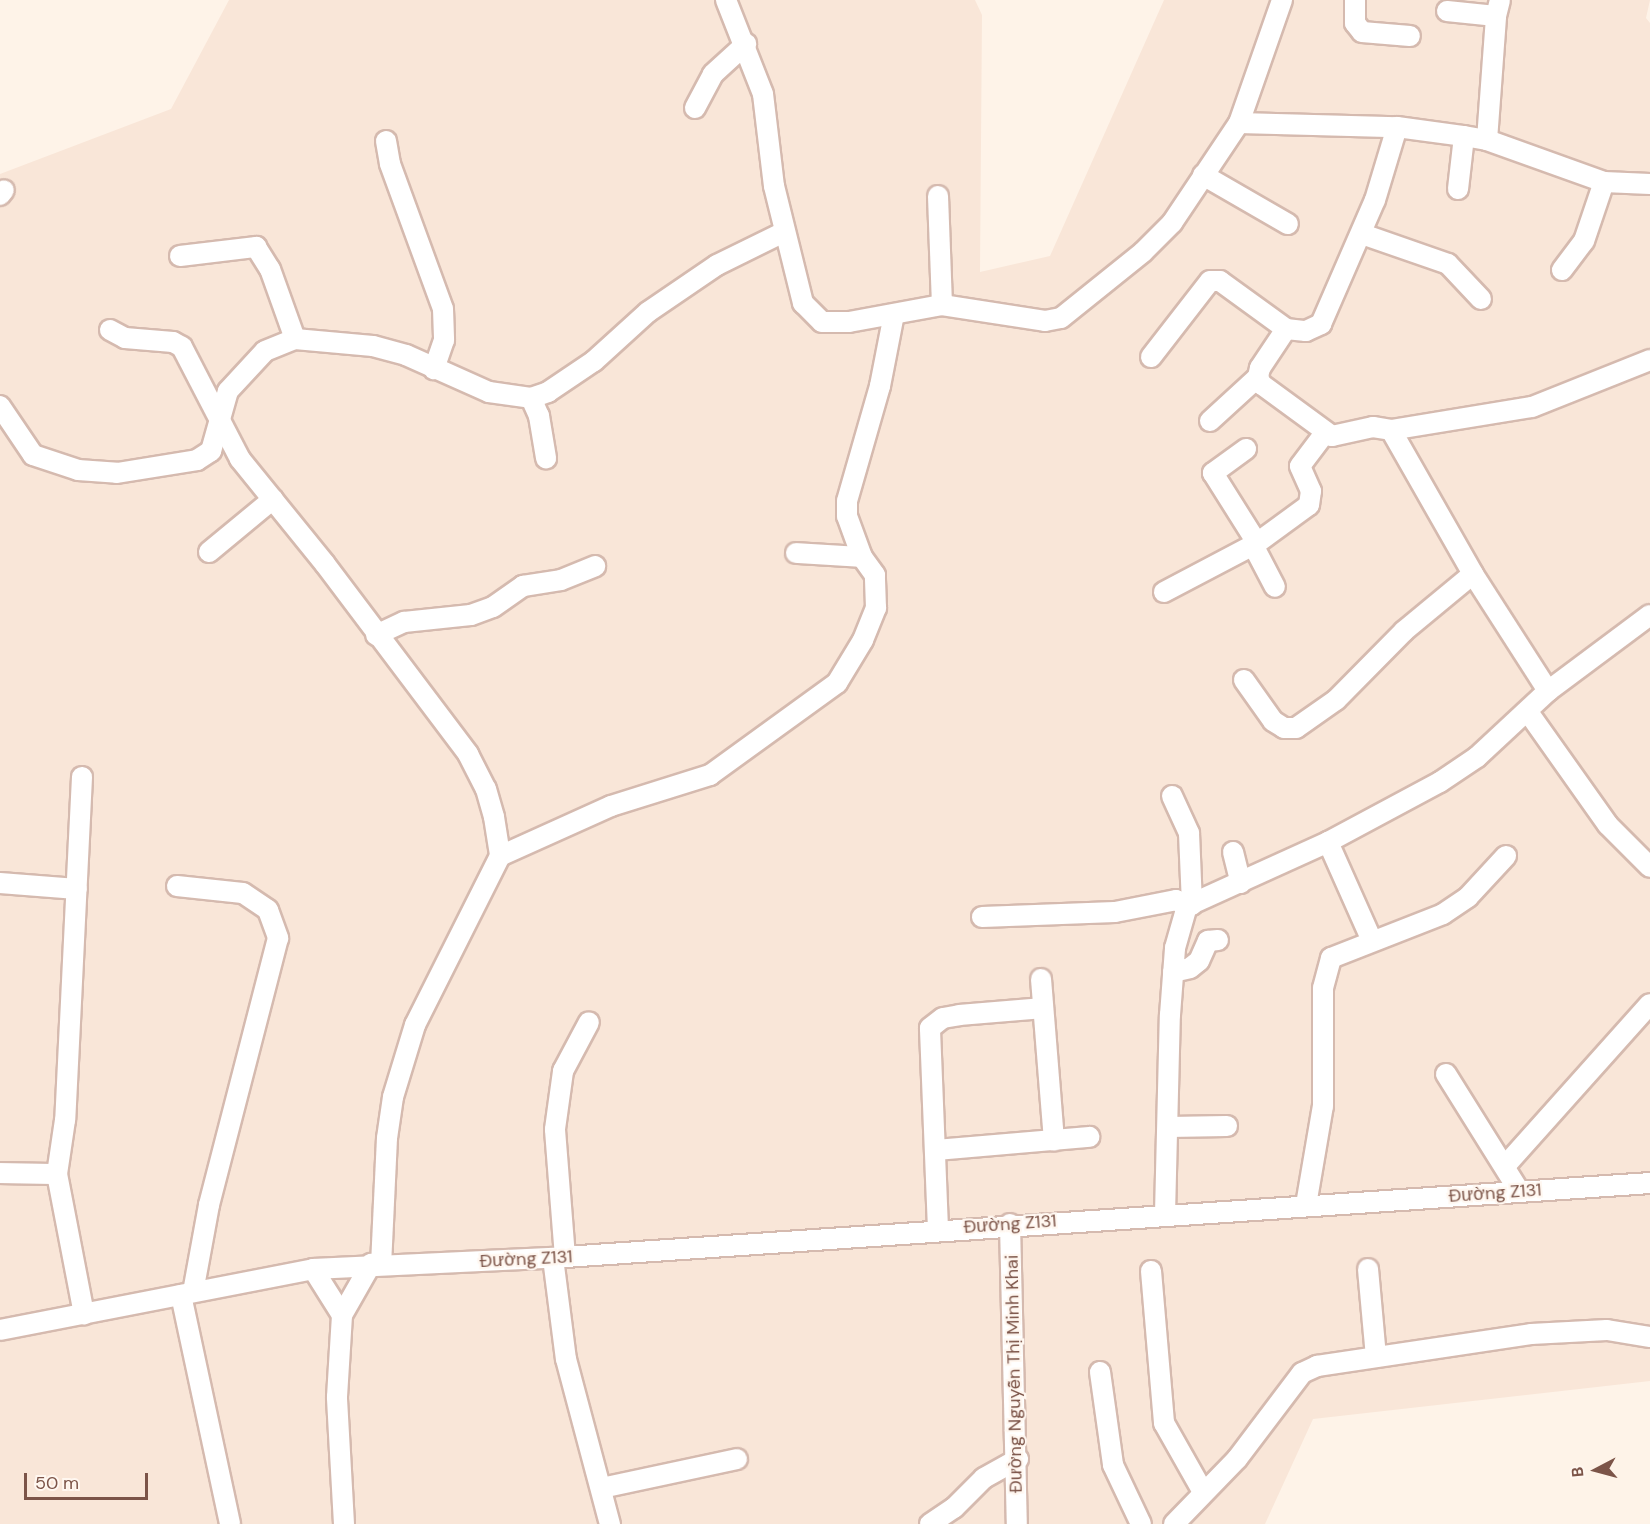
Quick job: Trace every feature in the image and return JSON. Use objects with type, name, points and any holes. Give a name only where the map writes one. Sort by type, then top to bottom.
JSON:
[{"type":"street","points":[[726,0],[746,44],[763,94],[784,232],[802,303],[812,315],[834,323],[942,305],[1045,321],[1061,318],[1143,252],[1172,223],[1239,123],[1282,0]]},
{"type":"street","points":[[1355,0],[1354,23],[1362,32],[1410,36]]},
{"type":"street","points":[[1448,11],[1498,8],[1487,140]]},
{"type":"street","points":[[695,108],[713,74],[746,44]]},
{"type":"street","points":[[1239,123],[1397,127],[1464,136],[1487,140],[1604,182],[1650,184]]},
{"type":"street","points":[[1151,357],[1210,281],[1220,281],[1287,329],[1306,331],[1321,324],[1362,234],[1397,127]]},
{"type":"street","points":[[1458,189],[1464,136]]},
{"type":"street","points":[[386,141],[390,164],[443,309],[444,340],[434,369]]},
{"type":"street","points":[[1203,175],[1288,224]]},
{"type":"street","points":[[1562,270],[1584,241],[1604,182]]},
{"type":"street","points":[[938,196],[942,305]]},
{"type":"street","points":[[0,406],[33,455],[78,470],[117,473],[197,460],[211,451],[218,418],[228,391],[243,372],[265,351],[295,339],[373,346],[489,392],[531,398],[548,392],[594,361],[648,312],[717,265],[784,232]]},
{"type":"street","points":[[1362,234],[1448,264],[1481,299]]},
{"type":"street","points":[[180,256],[256,247],[270,269],[295,339]]},
{"type":"street","points":[[500,856],[611,806],[710,775],[837,683],[863,640],[876,608],[875,575],[862,557],[847,516],[847,501],[880,387],[894,314]]},
{"type":"street","points":[[1210,421],[1257,376],[1287,329]]},
{"type":"street","points":[[110,330],[143,342],[179,344],[240,459],[468,754],[486,789],[500,856],[415,1025],[402,1059],[387,1138],[376,1264],[342,1315],[337,1397],[344,1524]]},
{"type":"street","points":[[1257,376],[1269,392],[1325,433],[1341,436],[1382,426],[1391,430],[1540,405],[1650,360]]},
{"type":"street","points":[[531,398],[539,416],[546,458]]},
{"type":"street","points":[[1391,430],[1473,574],[1548,691]]},
{"type":"street","points":[[1164,592],[1255,544],[1309,505],[1311,491],[1300,466],[1325,433]]},
{"type":"street","points":[[1246,449],[1213,473],[1255,544],[1275,587]]},
{"type":"street","points":[[209,552],[273,499]]},
{"type":"street","points":[[796,553],[862,557]]},
{"type":"street","points":[[376,635],[404,622],[471,615],[493,607],[523,586],[561,580],[595,566]]},
{"type":"street","points":[[1244,680],[1273,721],[1284,728],[1296,728],[1336,700],[1404,631],[1473,574]]},
{"type":"street","points":[[982,916],[1115,912],[1176,900],[1189,905],[1241,883],[1328,842],[1440,782],[1477,757],[1548,691],[1650,615]]},
{"type":"street","points":[[1528,712],[1608,825],[1650,867]]},
{"type":"street","points":[[82,777],[65,1120],[57,1174],[84,1314]]},
{"type":"street","points":[[1165,1214],[1173,972],[1181,921],[1189,905],[1189,833],[1172,796]]},
{"type":"street","points":[[1328,842],[1372,941]]},
{"type":"street","points":[[1233,852],[1241,883]]},
{"type":"street","points":[[1306,1205],[1323,1106],[1327,967],[1338,953],[1443,914],[1468,897],[1506,856]]},
{"type":"street","points":[[0,883],[77,889]]},
{"type":"street","points":[[177,886],[243,892],[268,910],[278,938],[187,1294],[230,1524]]},
{"type":"street","points":[[1173,972],[1190,968],[1199,961],[1209,941],[1218,940]]},
{"type":"street","points":[[1041,979],[1054,1140]]},
{"type":"street","points":[[1505,1166],[1650,1004]]},
{"type":"street","points":[[938,1229],[930,1028],[943,1018],[1043,1008]]},
{"type":"street","points":[[589,1022],[563,1071],[555,1129],[559,1257],[566,1359],[610,1524]]},
{"type":"street","points":[[1446,1074],[1519,1191]]},
{"type":"street","points":[[1169,1127],[1227,1126]]},
{"type":"street","points":[[936,1150],[1089,1137]]},
{"type":"street","points":[[0,1173],[57,1174]]},
{"type":"street","name":"Đường Z131","points":[[0,1330],[313,1269],[376,1264],[559,1257],[1010,1224],[1650,1183]]},
{"type":"street","name":"Đường Nguyễn Thị Minh Khai","points":[[1010,1224],[1018,1459],[1017,1524]]},
{"type":"street","points":[[313,1269],[342,1315]]},
{"type":"street","points":[[1368,1269],[1376,1357]]},
{"type":"street","points":[[1151,1271],[1164,1423],[1203,1492]]},
{"type":"street","points":[[1174,1524],[1237,1459],[1302,1373],[1330,1362],[1531,1334],[1607,1330],[1650,1336]]},
{"type":"street","points":[[1100,1372],[1113,1465],[1141,1524]]},
{"type":"street","points":[[602,1488],[737,1459]]},
{"type":"street","points":[[930,1524],[954,1508],[984,1478],[1018,1459]]},
{"type":"shaded area","points":[[229,0],[975,0],[982,15],[980,272],[1050,256],[1164,0],[1650,0],[1646,18],[1650,23],[1650,1381],[1313,1419],[1265,1524],[0,1524],[0,174],[171,109]]}]
